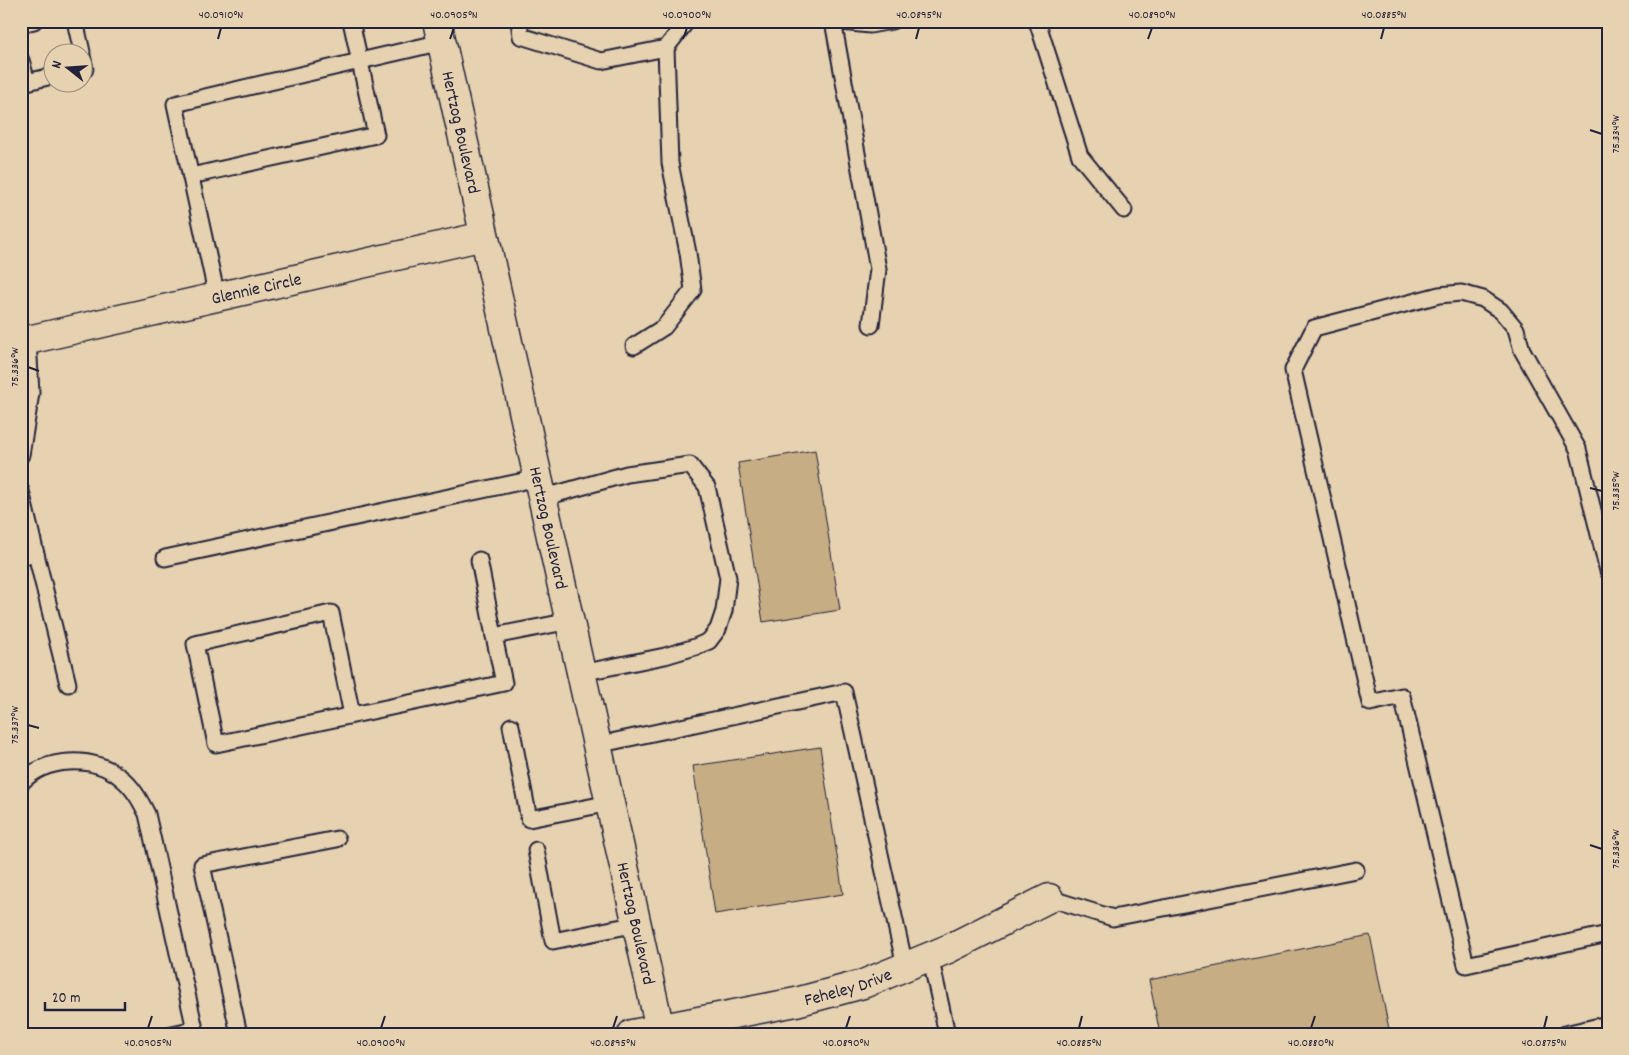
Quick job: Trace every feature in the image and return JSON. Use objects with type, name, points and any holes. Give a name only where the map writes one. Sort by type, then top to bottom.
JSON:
[{"type":"street","name":"Hertzog Boulevard","points":[[439,32],[660,1031]]},
{"type":"street","name":"Glennie Circle","points":[[24,337],[217,297],[484,236]]},
{"type":"street","name":"Feheley Drive","points":[[632,1034],[660,1031],[796,1002],[863,984],[948,949],[1050,898]]},
{"type":"lane","points":[[21,24],[34,21]]},
{"type":"lane","points":[[75,21],[79,42]]},
{"type":"lane","points":[[190,176],[376,135],[350,21]]},
{"type":"lane","points":[[519,21],[521,36],[601,61],[666,48]]},
{"type":"lane","points":[[634,346],[664,327],[693,290],[688,253],[670,163],[666,48],[687,21]]},
{"type":"lane","points":[[871,325],[878,269],[832,21],[870,25],[892,21]]},
{"type":"lane","points":[[1037,21],[1080,156],[1124,210]]},
{"type":"lane","points":[[217,297],[175,104],[359,62],[439,32]]},
{"type":"lane","points":[[21,60],[27,82],[42,78]]},
{"type":"lane","points":[[1608,571],[1578,449],[1522,350],[1516,329],[1502,311],[1483,298],[1461,293],[1438,295],[1314,328],[1293,370],[1370,703],[1402,696],[1466,965],[1608,934]]},
{"type":"lane","points":[[21,455],[31,393],[24,337]]},
{"type":"lane","points":[[165,558],[540,488],[690,465],[707,487],[728,578],[724,610],[718,629],[709,641],[665,656],[581,673]]},
{"type":"lane","points":[[21,491],[29,555],[68,684]]},
{"type":"lane","points":[[352,715],[331,613],[195,644],[216,744],[504,683],[479,560]]},
{"type":"lane","points":[[494,636],[570,621]]},
{"type":"lane","points":[[597,745],[844,692],[905,966]]},
{"type":"lane","points":[[511,726],[529,819],[610,803]]},
{"type":"lane","points":[[21,783],[30,773],[52,764],[75,761],[99,766],[120,776],[136,793],[147,814],[195,1031],[172,1034]]},
{"type":"lane","points":[[239,1034],[202,865],[337,839]]},
{"type":"lane","points":[[536,850],[554,941],[637,924]]},
{"type":"lane","points":[[1050,898],[1113,918],[1356,870]]},
{"type":"lane","points":[[930,956],[947,1034]]},
{"type":"lane","points":[[1565,1034],[1608,1024]]},
{"type":"building","points":[[815,450],[840,610],[763,622],[738,463]]},
{"type":"building","points":[[820,747],[843,894],[715,914],[693,766]]},
{"type":"building","points":[[1370,935],[1390,1034],[1160,1034],[1149,980]]}]
